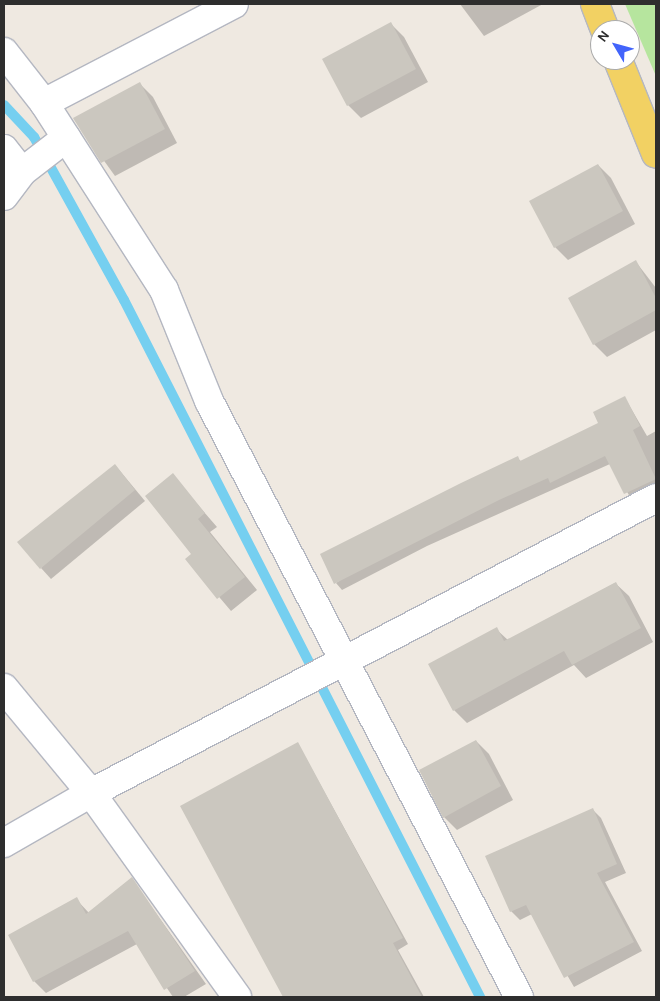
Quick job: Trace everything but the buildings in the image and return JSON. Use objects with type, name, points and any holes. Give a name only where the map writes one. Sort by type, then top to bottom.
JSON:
[{"type":"main road","points":[[595,4],[601,20]]},
{"type":"main road","points":[[622,70],[656,154]]},
{"type":"street","points":[[44,103],[234,4]]},
{"type":"street","points":[[4,52],[44,103],[164,290],[209,401],[341,665],[519,997]]},
{"type":"street","points":[[4,196],[22,172],[66,138]]},
{"type":"street","points":[[4,150],[22,172]]},
{"type":"street","points":[[4,843],[91,793],[307,683],[656,498]]},
{"type":"street","points":[[4,688],[91,793],[237,997]]},
{"type":"green space","points":[[625,4],[656,4],[656,76],[640,39],[640,20],[632,20]]},
{"type":"waterway","points":[[4,105],[34,137],[124,300],[480,997]]}]
